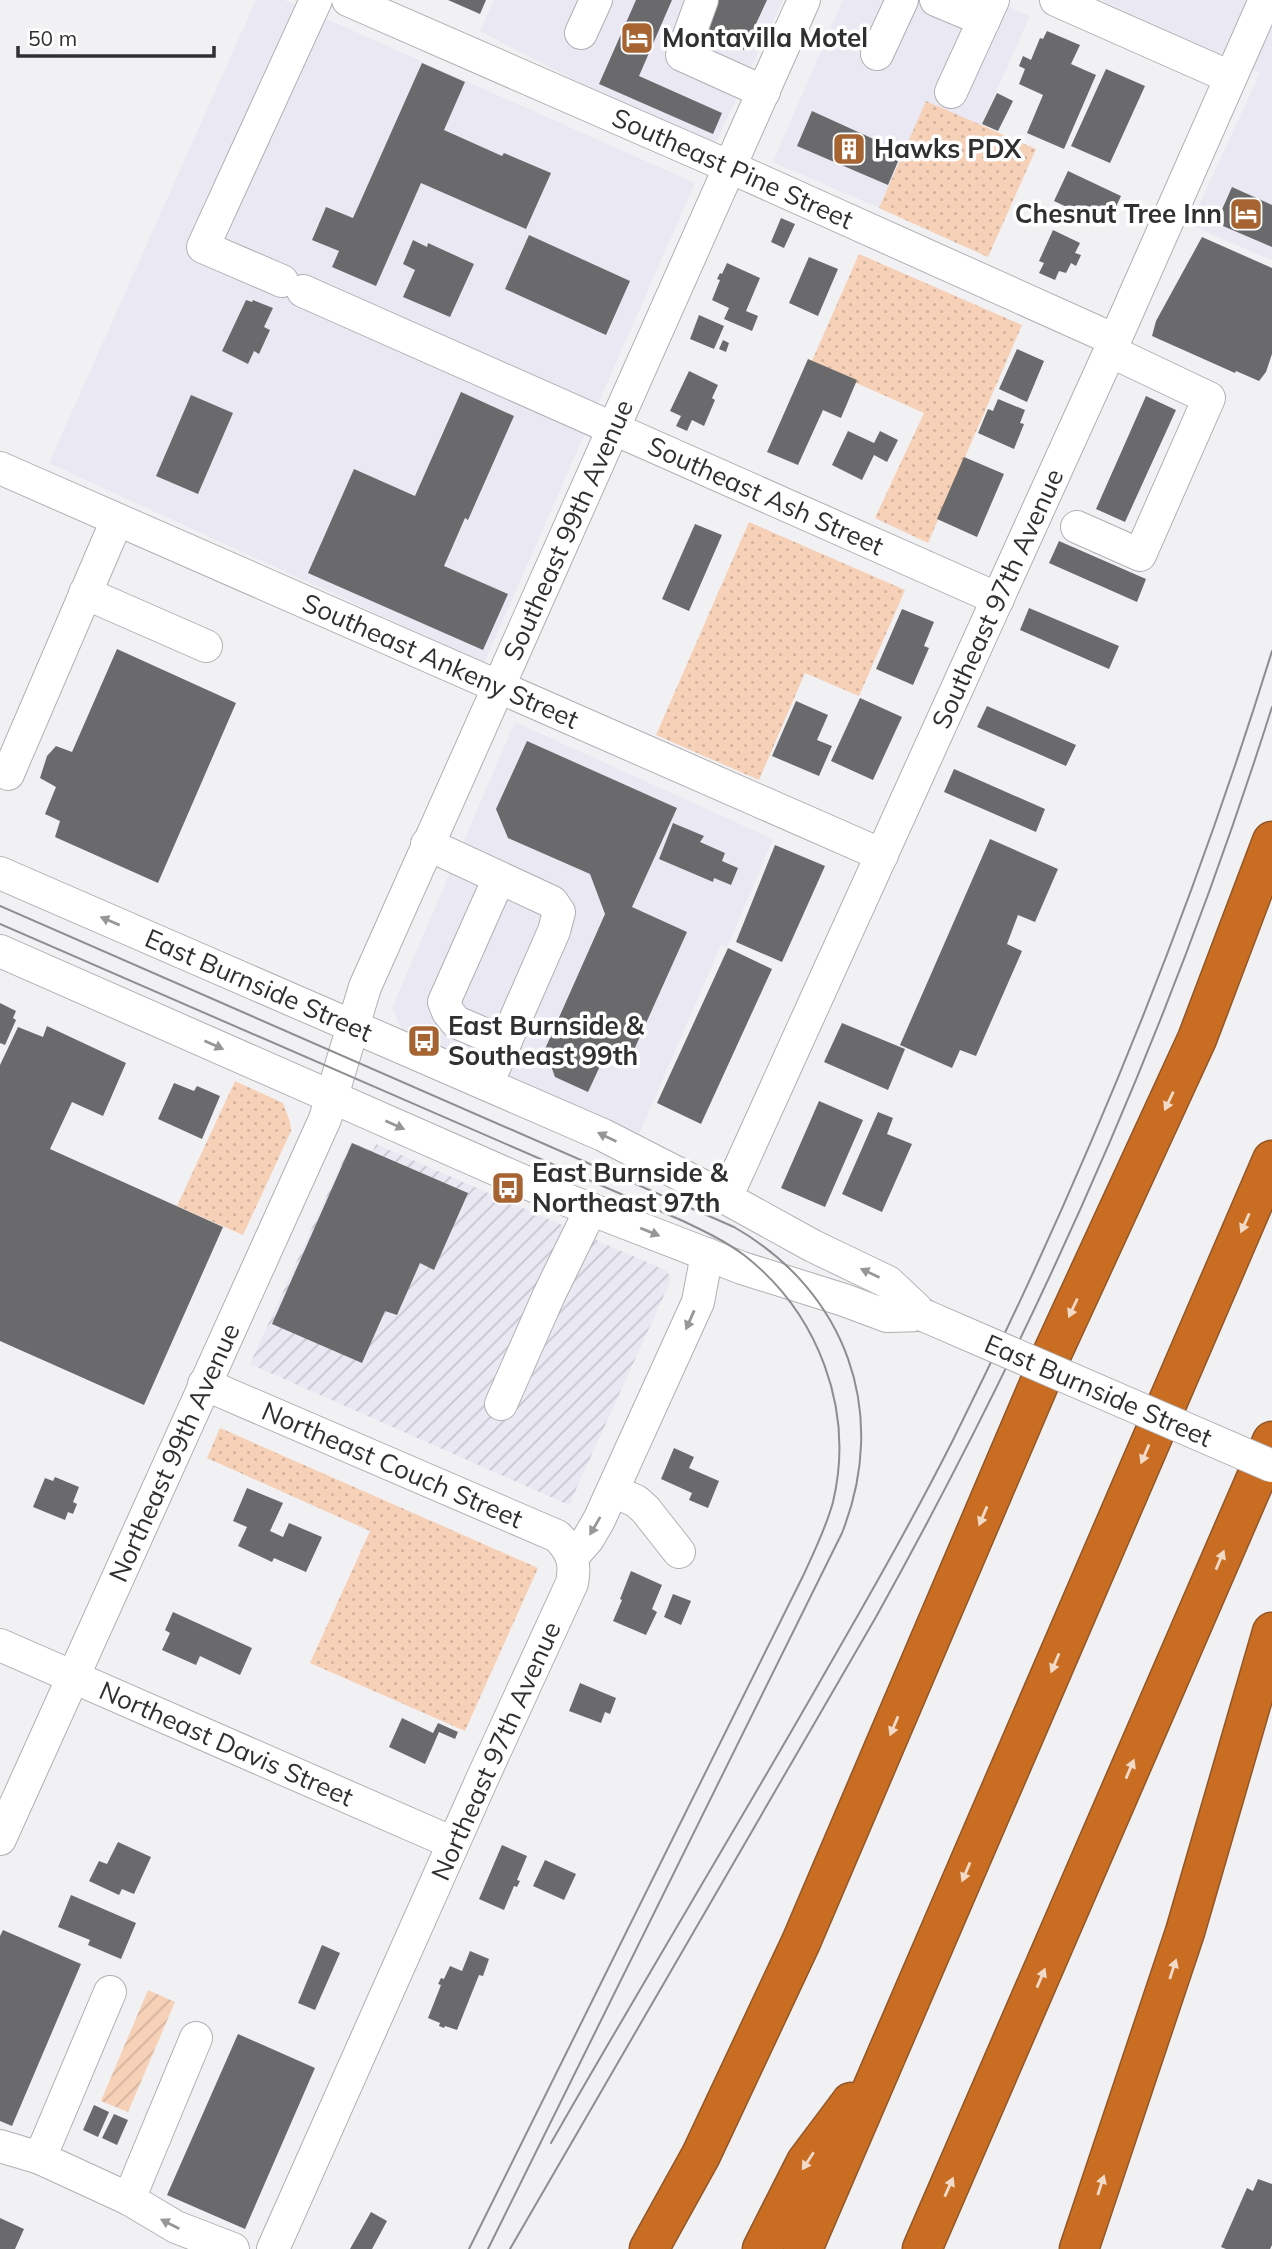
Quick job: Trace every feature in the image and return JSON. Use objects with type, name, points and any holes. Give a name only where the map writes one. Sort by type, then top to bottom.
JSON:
[{"type":"highway","points":[[649,2249],[701,2155],[801,1942],[1051,1356],[1197,1039],[1272,841]]},
{"type":"highway","points":[[1197,1039],[1272,913]]},
{"type":"highway","points":[[803,2249],[1272,1160]]},
{"type":"highway","points":[[922,2249],[1272,1440]]},
{"type":"highway","points":[[1079,2249],[1185,1932],[1272,1632]]},
{"type":"highway","points":[[1185,1932],[1272,1713]]},
{"type":"highway","points":[[762,2249],[806,2162],[892,2046]]},
{"type":"street","name":"Southeast Ash Street","points":[[316,0],[203,247],[998,599]]},
{"type":"street","name":"Southeast Pine Street","points":[[348,0],[730,167],[1112,345],[1209,398],[1140,555],[1077,527]]},
{"type":"street","points":[[581,33],[596,0]]},
{"type":"street","points":[[702,0],[682,55],[764,92]]},
{"type":"street","points":[[877,54],[902,0]]},
{"type":"street","points":[[936,0],[989,10],[951,92]]},
{"type":"street","points":[[1056,0],[1230,78]]},
{"type":"street","name":"Southeast 97th Avenue","points":[[726,1198],[998,599],[1265,0]]},
{"type":"street","name":"Southeast 99th Avenue","points":[[342,1063],[365,988],[427,844],[764,92],[801,1]]},
{"type":"street","name":"Southeast Ankeny Street","points":[[0,468],[882,855]]},
{"type":"street","points":[[8,774],[117,520]]},
{"type":"street","points":[[85,593],[206,646]]},
{"type":"street","points":[[427,844],[552,902],[559,912],[554,931],[487,1084]]},
{"type":"street","name":"East Burnside Street","points":[[0,873],[604,1135],[813,1247],[888,1282],[923,1315],[1272,1466]]},
{"type":"street","points":[[499,878],[444,1002],[456,1022],[505,1043]]},
{"type":"street","name":"East Burnside Street","points":[[0,951],[559,1197],[768,1277],[887,1316],[923,1315]]},
{"type":"street","name":"Northeast 99th Avenue","points":[[0,1839],[325,1119],[342,1063]]},
{"type":"street","points":[[501,1404],[591,1209]]},
{"type":"street","points":[[573,1556],[588,1539],[599,1520],[698,1302],[707,1254]]},
{"type":"street","name":"Northeast Couch Street","points":[[204,1384],[557,1536],[573,1556]]},
{"type":"street","points":[[612,1491],[636,1501],[645,1509],[679,1552]]},
{"type":"street","name":"Northeast 97th Avenue","points":[[273,2249],[572,1583],[575,1568],[573,1556]]},
{"type":"street","name":"Northeast Davis Street","points":[[0,1645],[453,1843]]},
{"type":"street","points":[[40,2158],[110,1992]]},
{"type":"street","points":[[129,2199],[197,2038]]},
{"type":"street","points":[[0,2146],[40,2158],[129,2199],[167,2223],[233,2249]]},
{"type":"shaded area","points":[[256,0],[284,0],[695,183],[484,663],[49,463]]},
{"type":"shaded area","points":[[494,0],[783,0],[715,144],[586,86],[480,31]]},
{"type":"shaded area","points":[[843,0],[993,0],[1030,16],[981,125],[926,101],[879,208],[773,162]]},
{"type":"shaded area","points":[[1101,0],[1272,0],[1272,260],[1190,225],[1260,73]]},
{"type":"shaded area","points":[[926,101],[1036,149],[988,257],[879,208]]},
{"type":"shaded area","points":[[859,254],[1022,325],[928,543],[875,518],[924,413],[811,363]]},
{"type":"shaded area","points":[[749,522],[905,590],[859,696],[805,673],[759,780],[656,735]]},
{"type":"shaded area","points":[[515,722],[773,839],[730,941],[727,947],[721,945],[635,1143],[412,1039],[402,1030],[392,1008]]},
{"type":"shaded area","points":[[235,1081],[283,1103],[291,1131],[243,1235],[177,1206]]},
{"type":"shaded area","points":[[351,1142],[373,1151],[376,1144],[667,1271],[671,1280],[569,1505],[250,1364]]},
{"type":"shaded area","points":[[220,1428],[538,1568],[465,1731],[310,1663],[370,1531],[207,1458]]},
{"type":"shaded area","points":[[148,1990],[175,2002],[128,2112],[101,2101]]},
{"type":"building","points":[[448,0],[486,0],[480,14]]},
{"type":"building","name":"Montavilla Motel","points":[[636,0],[672,0],[639,76],[722,113],[713,134],[599,84]]},
{"type":"building","name":"Montavilla Motel","points":[[712,0],[767,0],[744,50],[699,30]]},
{"type":"building","points":[[1047,31],[1080,45],[1071,64],[1096,75],[1064,149],[1027,133],[1043,95],[1019,84],[1025,69],[1019,66],[1023,56],[1031,60],[1040,38],[1043,39]]},
{"type":"building","points":[[422,63],[465,82],[444,130],[502,156],[504,153],[551,173],[526,229],[421,183],[376,286],[332,267],[339,251],[312,240],[326,207],[353,218]]},
{"type":"building","points":[[1106,69],[1145,86],[1110,163],[1071,146]]},
{"type":"building","points":[[997,93],[1013,101],[998,131],[982,124]]},
{"type":"building","name":"Hawks PDX","points":[[812,111],[902,152],[888,185],[797,146]]},
{"type":"building","points":[[1068,171],[1121,196],[1107,226],[1054,201]]},
{"type":"building","name":"Chesnut Tree Inn","points":[[1232,187],[1272,205],[1272,247],[1216,223]]},
{"type":"building","points":[[781,218],[795,224],[784,248],[771,242]]},
{"type":"building","points":[[1053,230],[1080,243],[1075,253],[1081,255],[1076,266],[1071,263],[1066,273],[1059,271],[1055,280],[1039,273],[1044,263],[1039,261]]},
{"type":"building","points":[[529,235],[630,281],[606,335],[505,289]]},
{"type":"building","points":[[1202,237],[1272,268],[1272,354],[1266,372],[1259,381],[1152,336],[1156,321]]},
{"type":"building","points":[[413,240],[427,247],[428,243],[474,264],[450,317],[403,297],[415,270],[403,264]]},
{"type":"building","points":[[809,257],[838,269],[818,316],[789,303]]},
{"type":"building","points":[[727,263],[760,278],[746,311],[758,316],[752,331],[724,319],[729,308],[712,300],[720,280],[717,279]]},
{"type":"building","points":[[246,300],[273,308],[264,327],[270,330],[259,354],[254,351],[248,364],[222,351]]},
{"type":"building","points":[[699,315],[724,326],[714,349],[690,339]]},
{"type":"building","points":[[723,340],[729,343],[726,352],[719,349]]},
{"type":"building","points":[[1017,349],[1044,361],[1027,402],[999,389]]},
{"type":"building","points":[[808,359],[857,380],[841,418],[823,410],[798,465],[767,452]]},
{"type":"building","points":[[689,371],[718,385],[704,426],[692,420],[687,431],[676,426],[681,416],[670,411]]},
{"type":"building","points":[[461,392],[514,416],[468,520],[465,518],[444,566],[508,594],[483,650],[308,573],[354,469],[415,496]]},
{"type":"building","points":[[191,395],[233,413],[198,494],[156,476]]},
{"type":"building","points":[[1146,396],[1176,410],[1125,522],[1096,509]]},
{"type":"building","points":[[998,399],[1025,410],[1020,423],[1024,424],[1014,449],[978,433],[988,409],[993,411]]},
{"type":"building","points":[[848,431],[874,443],[880,431],[898,440],[887,462],[874,455],[862,480],[832,465]]},
{"type":"building","points":[[964,457],[1004,474],[977,537],[937,519]]},
{"type":"building","points":[[695,524],[722,535],[689,611],[662,599]]},
{"type":"building","points":[[1059,541],[1146,579],[1137,602],[1049,563]]},
{"type":"building","points":[[1029,608],[1119,646],[1109,669],[1020,630]]},
{"type":"building","points":[[902,609],[934,622],[924,646],[929,648],[913,685],[876,669]]},
{"type":"building","points":[[117,649],[236,703],[158,883],[55,837],[60,821],[45,814],[56,787],[40,778],[47,756],[56,746],[72,752]]},
{"type":"building","points":[[860,698],[902,717],[873,780],[831,761]]},
{"type":"building","points":[[796,701],[828,715],[817,740],[832,746],[819,776],[772,756]]},
{"type":"building","points":[[987,706],[1076,745],[1066,766],[977,727]]},
{"type":"building","points":[[527,741],[677,808],[632,907],[687,932],[629,1061],[607,1051],[588,1092],[555,1077],[545,1049],[605,914],[590,874],[508,838],[496,809]]},
{"type":"building","points":[[954,769],[1045,809],[1036,832],[944,792]]},
{"type":"building","points":[[673,823],[704,836],[700,842],[725,853],[722,861],[738,868],[731,885],[714,878],[713,882],[659,859]]},
{"type":"building","points":[[990,839],[1058,869],[1035,922],[1018,915],[1007,944],[1022,951],[976,1056],[960,1050],[952,1068],[900,1045]]},
{"type":"building","points":[[775,845],[825,866],[782,962],[736,942]]},
{"type":"building","points":[[728,948],[772,969],[701,1124],[657,1103]]},
{"type":"building","points":[[0,1003],[16,1011],[13,1018],[16,1020],[5,1045],[0,1043]]},
{"type":"building","points":[[842,1023],[905,1049],[888,1090],[824,1062]]},
{"type":"building","points":[[47,1026],[126,1063],[103,1116],[72,1102],[50,1149],[223,1227],[144,1405],[0,1341],[0,1065],[18,1027],[43,1037]]},
{"type":"building","points":[[174,1083],[194,1091],[197,1086],[220,1096],[202,1139],[158,1119]]},
{"type":"building","points":[[819,1101],[863,1120],[825,1207],[781,1188]]},
{"type":"building","points":[[878,1112],[893,1118],[887,1134],[912,1144],[882,1212],[842,1194]]},
{"type":"building","points":[[352,1143],[468,1193],[434,1270],[420,1263],[397,1315],[385,1311],[362,1363],[272,1324]]},
{"type":"building","points":[[674,1448],[694,1457],[689,1468],[719,1481],[708,1508],[689,1500],[692,1493],[661,1479]]},
{"type":"building","points":[[55,1477],[79,1487],[73,1502],[77,1504],[73,1514],[68,1512],[65,1520],[33,1507],[45,1478],[53,1481]]},
{"type":"building","points":[[247,1488],[283,1503],[270,1531],[283,1537],[289,1523],[322,1537],[306,1572],[274,1558],[272,1562],[238,1546],[247,1527],[233,1521]]},
{"type":"building","points":[[631,1571],[662,1585],[652,1609],[657,1612],[646,1635],[613,1621]]},
{"type":"building","points":[[673,1594],[691,1601],[681,1625],[664,1617]]},
{"type":"building","points":[[173,1612],[252,1648],[240,1675],[200,1656],[196,1665],[162,1650],[170,1633],[165,1630]]},
{"type":"building","points":[[580,1683],[616,1698],[610,1714],[605,1712],[601,1723],[569,1711]]},
{"type":"building","points":[[402,1718],[433,1733],[438,1723],[458,1732],[455,1739],[439,1732],[425,1764],[389,1747]]},
{"type":"building","points":[[118,1842],[151,1857],[134,1894],[122,1889],[119,1895],[89,1881],[99,1861],[107,1864]]},
{"type":"building","points":[[502,1845],[527,1856],[517,1880],[520,1881],[517,1887],[514,1886],[504,1910],[479,1899]]},
{"type":"building","points":[[545,1860],[576,1874],[564,1900],[533,1886]]},
{"type":"building","points":[[71,1895],[136,1923],[121,1959],[88,1945],[90,1940],[58,1927]]},
{"type":"building","points":[[3,1930],[81,1964],[12,2126],[0,2121],[0,1936]]},
{"type":"building","points":[[322,1945],[340,1953],[315,2010],[298,2003]]},
{"type":"building","points":[[470,1951],[489,1959],[483,1976],[479,1975],[457,2030],[445,2026],[444,2028],[439,2026],[440,2023],[428,2018],[441,1985],[438,1984],[441,1978],[444,1979],[450,1966],[462,1971]]},
{"type":"building","points":[[238,2034],[315,2068],[245,2229],[167,2195]]},
{"type":"building","points":[[94,2105],[109,2112],[98,2137],[83,2130]]},
{"type":"building","points":[[114,2114],[128,2120],[117,2145],[102,2138]]},
{"type":"building","points":[[1258,2179],[1272,2184],[1270,2249],[1221,2247],[1247,2188],[1253,2191]]},
{"type":"building","points":[[371,2212],[387,2221],[372,2249],[350,2249]]},
{"type":"building","points":[[0,2218],[24,2229],[15,2249],[0,2249]]},
{"type":"tram line","points":[[551,2143],[876,1584],[953,1440],[1000,1344],[1088,1150],[1168,953],[1205,853],[1272,651]]},
{"type":"tram line","points":[[510,2249],[876,1617],[992,1397],[1097,1172],[1145,1057],[1191,942],[1272,707]]},
{"type":"tram line","points":[[0,906],[734,1227],[773,1254],[805,1285],[830,1320],[848,1359],[858,1400],[861,1443],[856,1488],[842,1533],[488,2249]]},
{"type":"tram line","points":[[0,924],[714,1236],[744,1255],[770,1278],[792,1305],[810,1334],[824,1365],[834,1398],[839,1432],[839,1467],[833,1502],[823,1531],[469,2249]]},
{"type":"place","name":"Montavilla Motel","points":[[637,38]]},
{"type":"place","name":"Hawks PDX","points":[[849,149]]},
{"type":"place","name":"Chesnut Tree Inn","points":[[1246,214]]},
{"type":"place","name":"East Burnside & Southeast 99th","points":[[424,1041]]},
{"type":"place","name":"East Burnside & Northeast 97th","points":[[508,1188]]}]
